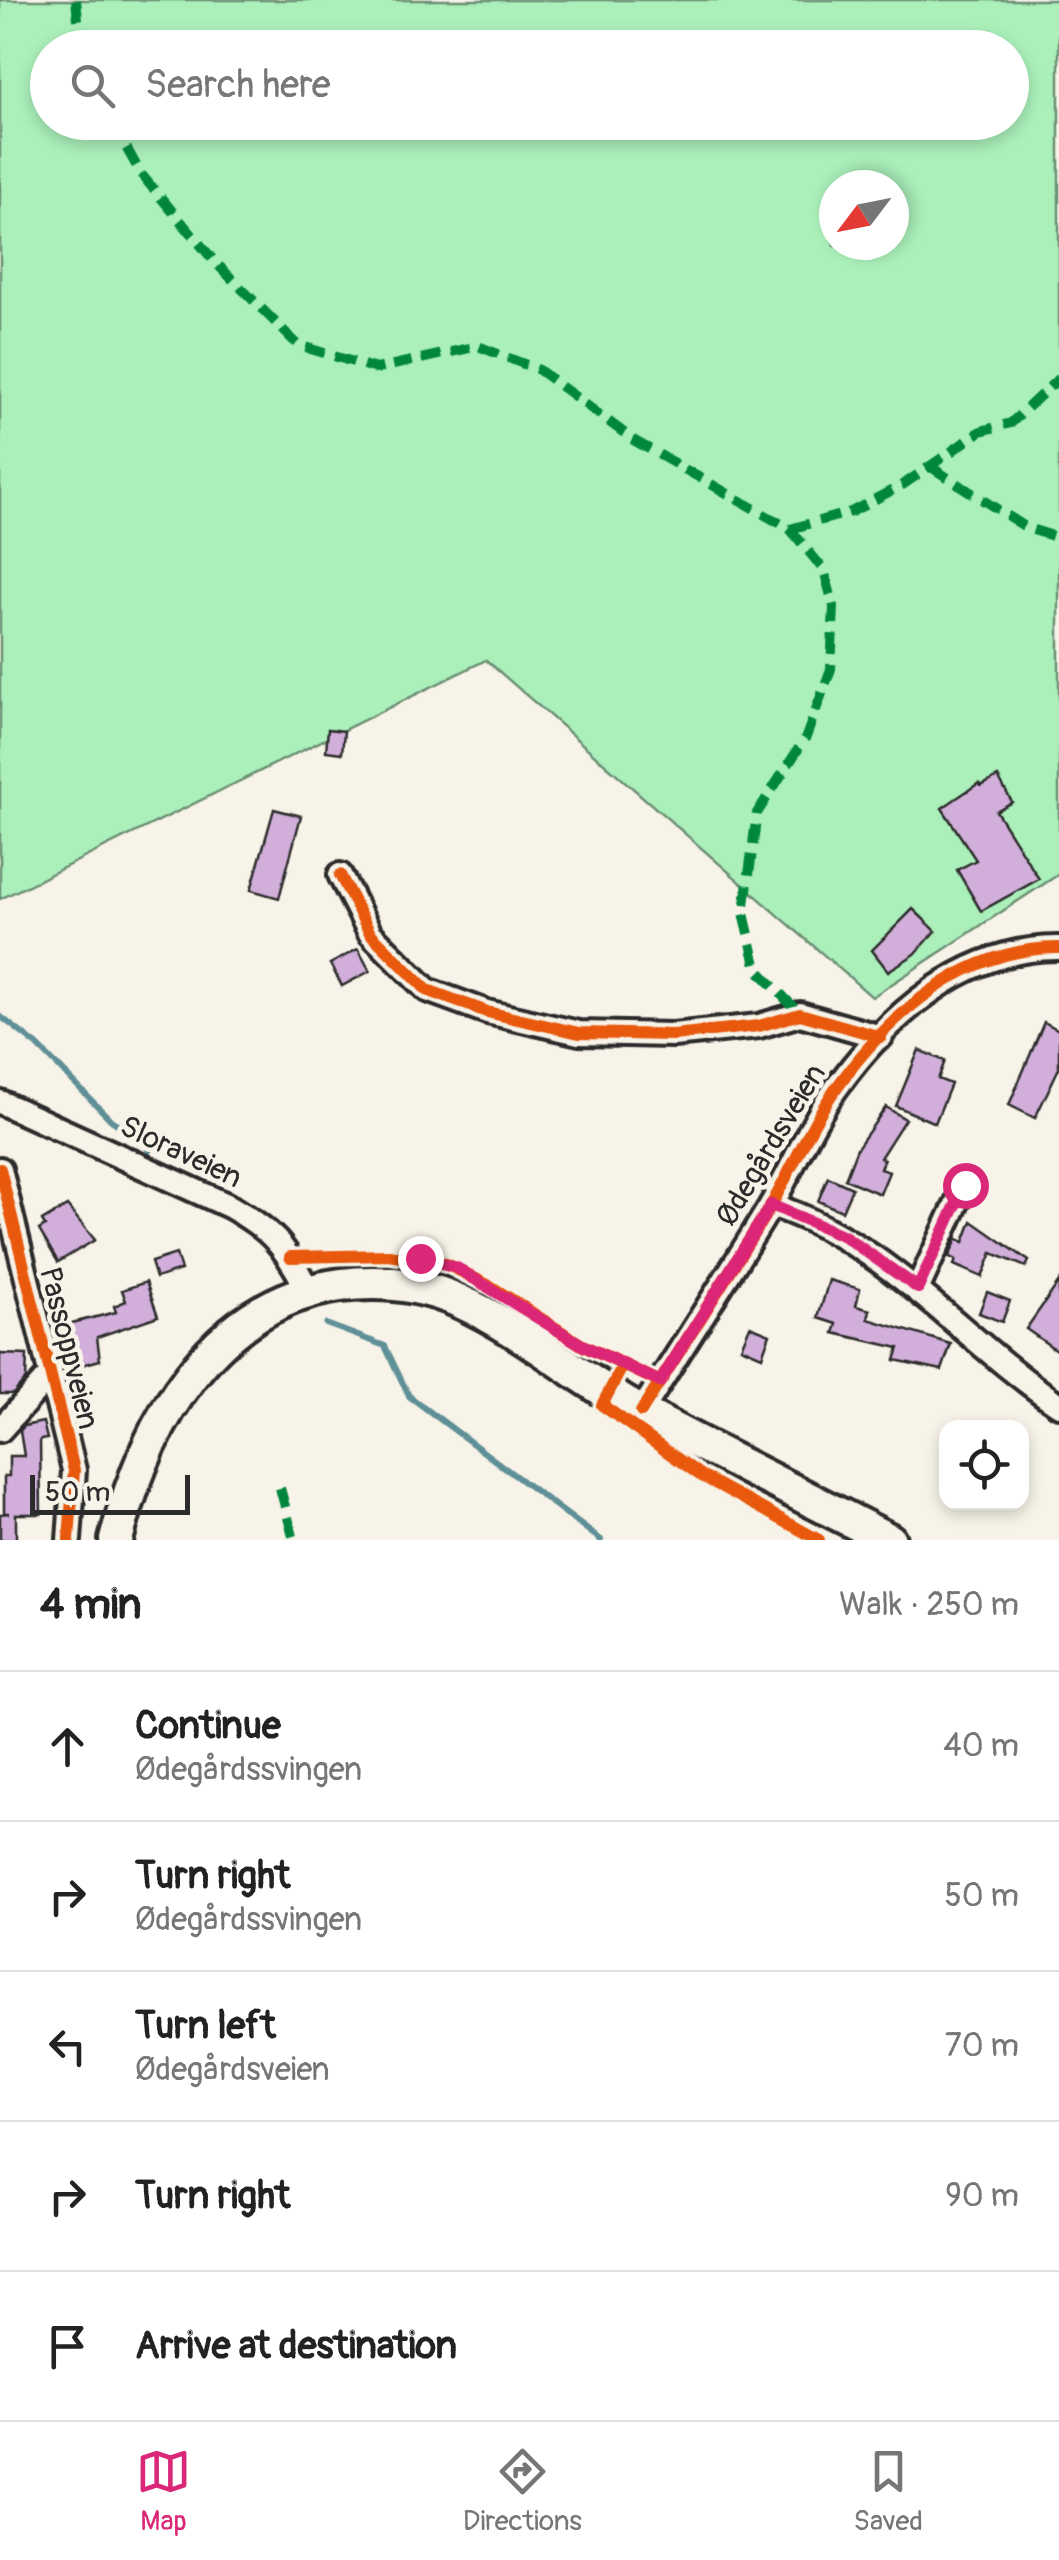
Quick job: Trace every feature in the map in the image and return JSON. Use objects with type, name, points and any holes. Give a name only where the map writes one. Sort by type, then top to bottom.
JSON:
[{"type":"main road","points":[[116,1540],[141,1462],[186,1382],[235,1329],[268,1306],[308,1290],[369,1282],[412,1285],[458,1301],[640,1412],[889,1540]]},
{"type":"street","points":[[340,875],[370,933],[426,990],[487,1012],[579,1033],[673,1035],[759,1026],[800,1014],[881,1037]]},
{"type":"street","name":"Ødegårdsveien","points":[[640,1412],[771,1205],[836,1088],[881,1037],[917,1001],[974,965],[1017,950],[1059,948]]},
{"type":"street","name":"Sloraveien","points":[[3,1110],[229,1206],[264,1226],[284,1244],[308,1290]]},
{"type":"street","name":"Passoppveien","points":[[0,1169],[74,1470],[69,1540]]},
{"type":"street","points":[[918,1288],[965,1185]]},
{"type":"street","points":[[771,1205],[844,1236],[918,1288],[1059,1405]]},
{"type":"street","name":"Passoppveien","points":[[0,1430],[51,1374]]},
{"type":"green space","points":[[0,0],[1059,0],[1059,874],[872,997],[486,660],[0,899]]},
{"type":"building","points":[[328,729],[344,731],[342,753],[326,751]]},
{"type":"building","points":[[998,777],[1012,802],[996,811],[1039,879],[981,911],[957,870],[976,860],[942,808],[979,783],[981,786]]},
{"type":"building","points":[[274,809],[301,816],[279,898],[251,890]]},
{"type":"building","points":[[913,909],[936,931],[915,954],[888,971],[872,950]]},
{"type":"building","points":[[358,949],[370,971],[342,986],[330,964]]},
{"type":"building","points":[[1044,1022],[1059,1030],[1059,1068],[1035,1118],[1009,1105]]},
{"type":"building","points":[[919,1050],[945,1061],[938,1079],[951,1084],[935,1123],[896,1106]]},
{"type":"building","points":[[886,1107],[905,1119],[880,1158],[884,1159],[880,1168],[889,1172],[880,1194],[845,1179],[857,1148]]},
{"type":"building","points":[[828,1177],[852,1188],[842,1211],[818,1201]]},
{"type":"building","points":[[67,1206],[95,1240],[58,1262],[39,1230],[45,1226],[42,1221]]},
{"type":"building","points":[[972,1221],[1029,1261],[1026,1267],[992,1253],[982,1277],[954,1265],[956,1260],[949,1257],[957,1239],[964,1242]]},
{"type":"building","points":[[176,1254],[181,1270],[156,1278],[151,1262]]},
{"type":"building","points":[[829,1280],[860,1289],[856,1306],[870,1310],[868,1319],[951,1344],[942,1370],[895,1360],[899,1348],[834,1333],[837,1324],[818,1318]]},
{"type":"building","points":[[146,1282],[158,1316],[97,1337],[100,1360],[70,1368],[60,1326],[116,1312],[114,1306],[126,1301],[122,1290]]},
{"type":"building","points":[[1059,1282],[1059,1352],[1026,1329]]},
{"type":"building","points":[[987,1292],[1010,1301],[1002,1322],[979,1313]]},
{"type":"building","points":[[750,1326],[770,1334],[762,1356],[741,1347]]},
{"type":"building","points":[[0,1354],[27,1355],[26,1379],[13,1394],[0,1394]]},
{"type":"building","points":[[43,1422],[47,1439],[40,1440],[41,1514],[16,1514],[16,1540],[0,1540],[0,1514],[9,1513],[4,1513],[4,1476],[9,1476],[9,1456],[24,1456],[20,1431],[24,1426]]},
{"type":"waterway","points":[[0,1016],[37,1045],[111,1120],[145,1142],[149,1151]]},
{"type":"waterway","points":[[326,1324],[385,1346],[409,1396],[601,1540]]},
{"type":"marked path","points":[[76,0],[79,30]]},
{"type":"marked path","points":[[122,140],[141,174],[215,262],[298,345],[376,369],[478,346],[539,370],[635,441],[790,529],[824,570],[834,607],[831,669],[806,737],[757,813],[744,913],[757,969],[800,1014]]},
{"type":"marked path","points":[[790,529],[851,512],[904,484],[981,431],[1011,423],[1059,378]]},
{"type":"marked path","points":[[931,467],[1027,528],[1059,538]]},
{"type":"marked path","points":[[280,1488],[294,1540]]},
{"type":"cycle path","points":[[340,875],[370,933],[427,990],[487,1012],[579,1033],[673,1035],[759,1026],[800,1014],[881,1037]]},
{"type":"cycle path","points":[[641,1412],[770,1207],[827,1101],[880,1035],[932,990],[961,973],[992,959],[1059,948]]},
{"type":"cycle path","points":[[0,1169],[74,1470],[69,1540]]},
{"type":"cycle path","points":[[290,1257],[389,1255],[446,1264],[492,1287],[582,1345],[660,1382]]},
{"type":"cycle path","points":[[622,1367],[602,1405],[700,1475],[819,1540]]},
{"type":"route","points":[[420,1258],[457,1268],[582,1345],[660,1382],[771,1205],[806,1216],[844,1236],[918,1288],[965,1185]]}]
